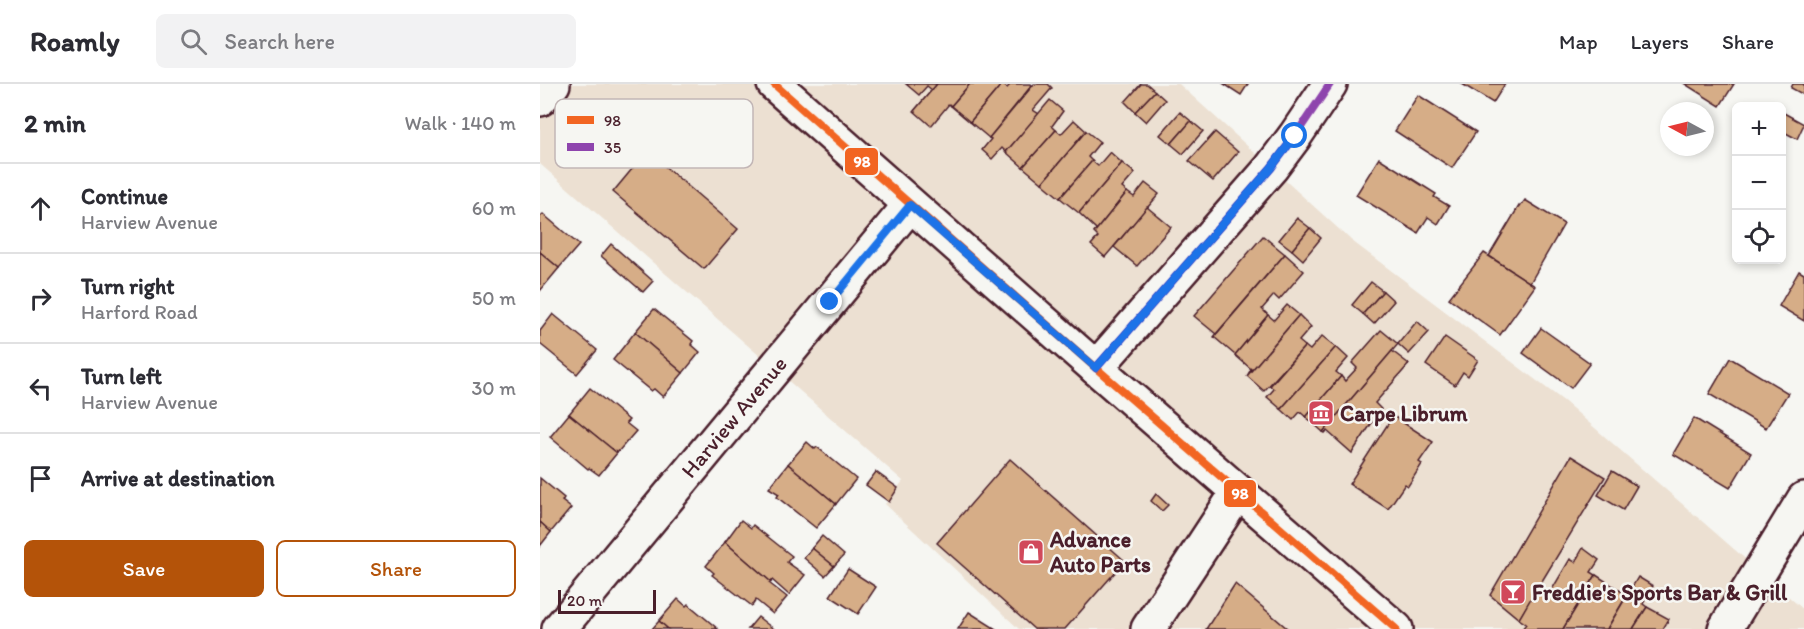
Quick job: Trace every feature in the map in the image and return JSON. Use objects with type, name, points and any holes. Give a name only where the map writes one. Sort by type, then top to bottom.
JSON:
[{"type":"street","points":[[540,99],[553,84]]},
{"type":"street","points":[[774,84],[1396,629]]},
{"type":"street","points":[[1096,368],[1271,168],[1330,84]]},
{"type":"street","name":"Harview Avenue","points":[[559,629],[910,205]]},
{"type":"street","points":[[1148,629],[1238,492]]},
{"type":"street","points":[[1725,629],[1804,499]]},
{"type":"shaded area","points":[[540,84],[1179,84],[1352,241],[1565,402],[1804,610],[1804,629],[1019,629],[885,504],[903,481],[540,164]]},
{"type":"building","points":[[906,84],[937,84],[932,90],[927,86],[919,95]]},
{"type":"building","points":[[937,84],[970,84],[931,126],[914,111]]},
{"type":"building","points":[[970,84],[1002,84],[970,122],[951,106]]},
{"type":"building","points":[[1002,84],[1007,88],[1011,84],[1032,85],[989,138],[970,122]]},
{"type":"building","points":[[1034,84],[1048,84],[1052,88],[1033,110],[1039,114],[1006,152],[1002,148],[992,159],[982,150],[991,139],[989,138]]},
{"type":"building","points":[[1141,84],[1147,84],[1155,91],[1135,112],[1125,102]]},
{"type":"building","points":[[1224,84],[1248,84],[1241,95]]},
{"type":"building","points":[[1462,84],[1505,84],[1493,103]]},
{"type":"building","points":[[1685,84],[1734,84],[1720,106]]},
{"type":"building","points":[[1793,84],[1804,84],[1804,95],[1791,88]]},
{"type":"building","points":[[1155,91],[1165,100],[1146,122],[1135,112]]},
{"type":"building","points":[[1418,95],[1476,132],[1452,168],[1395,131]]},
{"type":"building","points":[[1050,100],[1063,111],[1052,126],[1056,130],[1023,167],[1006,152]]},
{"type":"building","points":[[1180,112],[1191,121],[1171,144],[1160,135]]},
{"type":"building","points":[[1786,114],[1804,124],[1797,139],[1786,133]]},
{"type":"building","points":[[1074,120],[1086,131],[1042,183],[1023,167],[1056,130],[1061,134]]},
{"type":"building","points":[[1191,121],[1203,131],[1183,154],[1171,144]]},
{"type":"building","points":[[1086,131],[1100,142],[1088,157],[1092,161],[1060,198],[1042,183]]},
{"type":"building","points":[[1215,132],[1238,152],[1213,181],[1189,161]]},
{"type":"building","points":[[1110,152],[1122,163],[1079,213],[1060,198],[1092,161],[1098,166]]},
{"type":"building","points":[[1379,158],[1436,194],[1434,197],[1449,206],[1438,224],[1428,217],[1418,233],[1356,195]]},
{"type":"building","points":[[1122,163],[1135,173],[1122,188],[1127,192],[1094,233],[1096,229],[1079,213]]},
{"type":"building","points":[[633,168],[667,168],[738,229],[704,269],[613,192]]},
{"type":"building","points":[[1145,183],[1159,194],[1105,257],[1091,245],[1098,237],[1094,233],[1127,192],[1134,197]]},
{"type":"building","points":[[1525,200],[1564,224],[1530,283],[1489,256],[1519,206]]},
{"type":"building","points":[[1147,207],[1171,227],[1137,266],[1114,247]]},
{"type":"building","points":[[543,214],[579,245],[559,268],[540,252],[540,217]]},
{"type":"building","points":[[1297,218],[1310,228],[1292,250],[1279,240]]},
{"type":"building","points":[[1310,228],[1321,238],[1303,260],[1292,250]]},
{"type":"building","points":[[1263,236],[1285,254],[1216,334],[1194,316]]},
{"type":"building","points":[[611,244],[653,281],[643,292],[601,256]]},
{"type":"building","points":[[540,252],[559,268],[540,291]]},
{"type":"building","points":[[1484,253],[1535,286],[1500,335],[1449,298]]},
{"type":"building","points":[[1285,254],[1304,271],[1279,300],[1274,295],[1262,309],[1268,315],[1235,355],[1214,337]]},
{"type":"building","points":[[1799,271],[1804,274],[1804,321],[1779,306]]},
{"type":"building","points":[[1371,282],[1383,291],[1363,314],[1352,305]]},
{"type":"building","points":[[1383,291],[1394,301],[1374,324],[1363,314]]},
{"type":"building","points":[[1287,305],[1299,315],[1247,376],[1251,369],[1235,355],[1268,315],[1274,320]]},
{"type":"building","points":[[654,309],[693,341],[691,344],[700,352],[683,373],[635,332]]},
{"type":"building","points":[[553,314],[597,350],[577,374],[540,344],[540,331]]},
{"type":"building","points":[[1299,315],[1311,327],[1299,341],[1305,346],[1264,391],[1247,376]]},
{"type":"building","points":[[1417,321],[1429,332],[1409,354],[1398,344]]},
{"type":"building","points":[[1541,328],[1590,363],[1571,388],[1523,353]]},
{"type":"building","points":[[1381,330],[1398,344],[1323,432],[1306,417],[1341,376],[1345,381],[1357,368],[1352,363]]},
{"type":"building","points":[[635,332],[683,373],[663,397],[654,389],[651,391],[613,360]]},
{"type":"building","points":[[1322,336],[1336,347],[1281,409],[1267,397],[1274,389],[1270,386],[1305,346],[1310,350]]},
{"type":"building","points":[[1445,337],[1478,360],[1468,376],[1463,372],[1455,385],[1426,365]]},
{"type":"building","points":[[1336,347],[1348,358],[1336,372],[1341,376],[1306,417],[1300,412],[1293,420],[1281,409]]},
{"type":"building","points":[[1392,351],[1409,364],[1375,403],[1381,409],[1352,453],[1327,431],[1323,432]]},
{"type":"building","points":[[1730,358],[1788,393],[1766,428],[1709,394]]},
{"type":"building","points":[[590,388],[629,420],[626,423],[636,431],[617,453],[569,414]]},
{"type":"building","points":[[569,414],[617,453],[599,475],[588,469],[550,437]]},
{"type":"building","points":[[1393,416],[1433,442],[1419,462],[1422,464],[1408,486],[1405,484],[1388,509],[1349,484]]},
{"type":"building","points":[[1694,418],[1751,453],[1730,488],[1673,454]]},
{"type":"building","points":[[807,442],[815,449],[817,447],[856,479],[836,504],[788,464]]},
{"type":"building","points":[[1571,456],[1605,477],[1519,619],[1490,595]]},
{"type":"building","name":"Advance Auto Parts","points":[[1010,459],[1125,561],[1065,629],[1034,629],[937,543]]},
{"type":"building","points":[[788,464],[836,504],[816,528],[777,497],[779,494],[769,488]]},
{"type":"building","points":[[1612,471],[1637,486],[1623,510],[1598,495]]},
{"type":"building","points":[[876,472],[898,488],[889,502],[866,485]]},
{"type":"building","points":[[540,478],[564,498],[562,501],[571,508],[551,532],[540,522]]},
{"type":"building","points":[[1156,494],[1168,505],[1162,511],[1151,501]]},
{"type":"building","points":[[741,520],[751,528],[753,525],[792,556],[787,562],[805,575],[789,595],[725,542]]},
{"type":"building","points":[[540,522],[551,532],[540,546]]},
{"type":"building","points":[[822,536],[844,555],[834,566],[812,548]]},
{"type":"building","points":[[725,542],[787,597],[773,614],[756,600],[752,606],[712,575],[714,573],[706,566]]},
{"type":"building","points":[[812,548],[834,566],[825,576],[804,558]]},
{"type":"building","points":[[1583,548],[1599,560],[1591,572],[1596,575],[1563,629],[1522,629],[1526,624],[1519,619],[1538,586],[1550,593],[1570,559],[1575,562]]},
{"type":"building","points":[[848,569],[876,587],[858,614],[830,596]]},
{"type":"building","points":[[1596,575],[1627,595],[1607,629],[1563,629]]},
{"type":"building","points":[[1638,577],[1653,586],[1643,604],[1647,607],[1633,629],[1607,629]]},
{"type":"building","points":[[1235,584],[1288,629],[1206,629]]},
{"type":"building","points":[[678,599],[686,606],[688,604],[718,629],[668,629],[659,621]]},
{"type":"building","points":[[1647,607],[1669,619],[1663,629],[1633,629]]},
{"type":"building","points":[[969,612],[996,629],[958,629]]},
{"type":"building","points":[[758,617],[767,624],[774,629],[748,629]]},
{"type":"building","points":[[659,621],[668,629],[652,629]]},
{"type":"transit line","name":"98","points":[[774,84],[1396,629]]},
{"type":"transit line","name":"35","points":[[1096,368],[1271,168],[1330,84]]},
{"type":"place","name":"Carpe Librum","points":[[1321,413]]},
{"type":"place","name":"Advance Auto Parts","points":[[1031,552]]},
{"type":"place","name":"Freddie's Sports Bar & Grill","points":[[1513,592]]},
{"type":"route","points":[[830,302],[910,205],[1096,368],[1271,168],[1295,136]]}]
